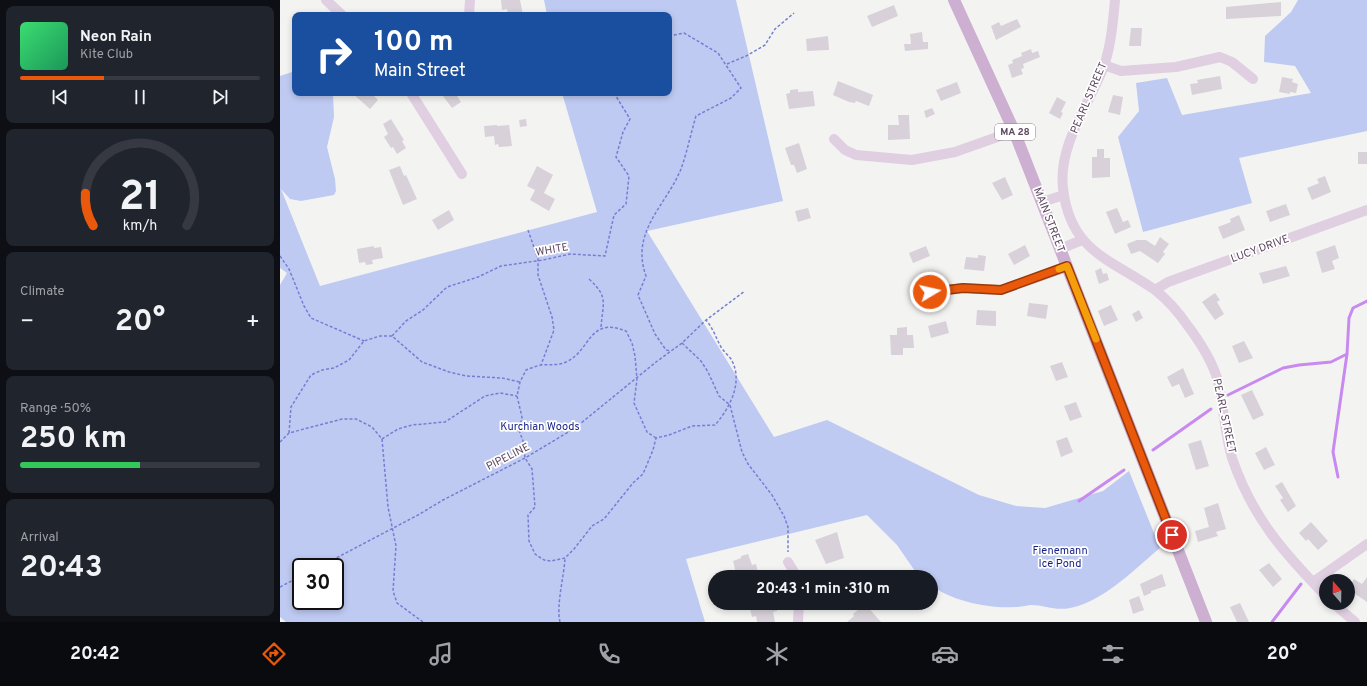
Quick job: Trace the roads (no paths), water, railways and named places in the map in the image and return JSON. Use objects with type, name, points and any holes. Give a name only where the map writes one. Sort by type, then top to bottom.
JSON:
[{"type":"main road","name":"MAIN STREET","points":[[954,0],[1014,131],[1206,622]]},
{"type":"street","points":[[326,0],[339,12]]},
{"type":"street","points":[[469,12],[470,0]]},
{"type":"street","name":"PEARL STREET","points":[[1115,0],[1110,43],[1104,65],[1065,158],[1062,179],[1064,195],[1071,218],[1082,240],[1093,251],[1117,268],[1155,290],[1172,305],[1188,326],[1212,366],[1217,380],[1229,448],[1241,482],[1252,506],[1271,535],[1319,588]]},
{"type":"street","points":[[1104,65],[1121,70],[1160,68],[1185,66],[1220,57],[1232,62],[1253,79]]},
{"type":"street","points":[[413,96],[462,174]]},
{"type":"street","points":[[834,139],[845,150],[856,155],[912,160],[955,152],[1014,131]]},
{"type":"street","points":[[1042,202],[1064,195]]},
{"type":"street","name":"LUCY DRIVE","points":[[1155,290],[1168,282],[1367,210]]},
{"type":"street","points":[[1060,249],[1082,240]]},
{"type":"street","points":[[930,292],[963,288],[1001,290],[1067,266]]},
{"type":"street","points":[[1313,582],[1367,544]]},
{"type":"street","points":[[788,562],[793,570]]},
{"type":"street","points":[[798,622],[799,610]]},
{"type":"street","points":[[1341,610],[1355,622]]},
{"type":"waterway","points":[[1338,477],[1333,452],[1347,354],[1349,318],[1353,308],[1367,301]]},
{"type":"waterway","points":[[1228,395],[1283,368],[1331,362],[1347,354]]},
{"type":"waterway","points":[[1153,450],[1211,409]]},
{"type":"waterway","points":[[1079,501],[1124,470]]},
{"type":"waterway","points":[[1272,622],[1301,584]]},
{"type":"park label","name":"Kurchian Woods","points":[[540,427]]},
{"type":"park label","name":"Fienemann Ice Pond","points":[[1060,557]]}]
